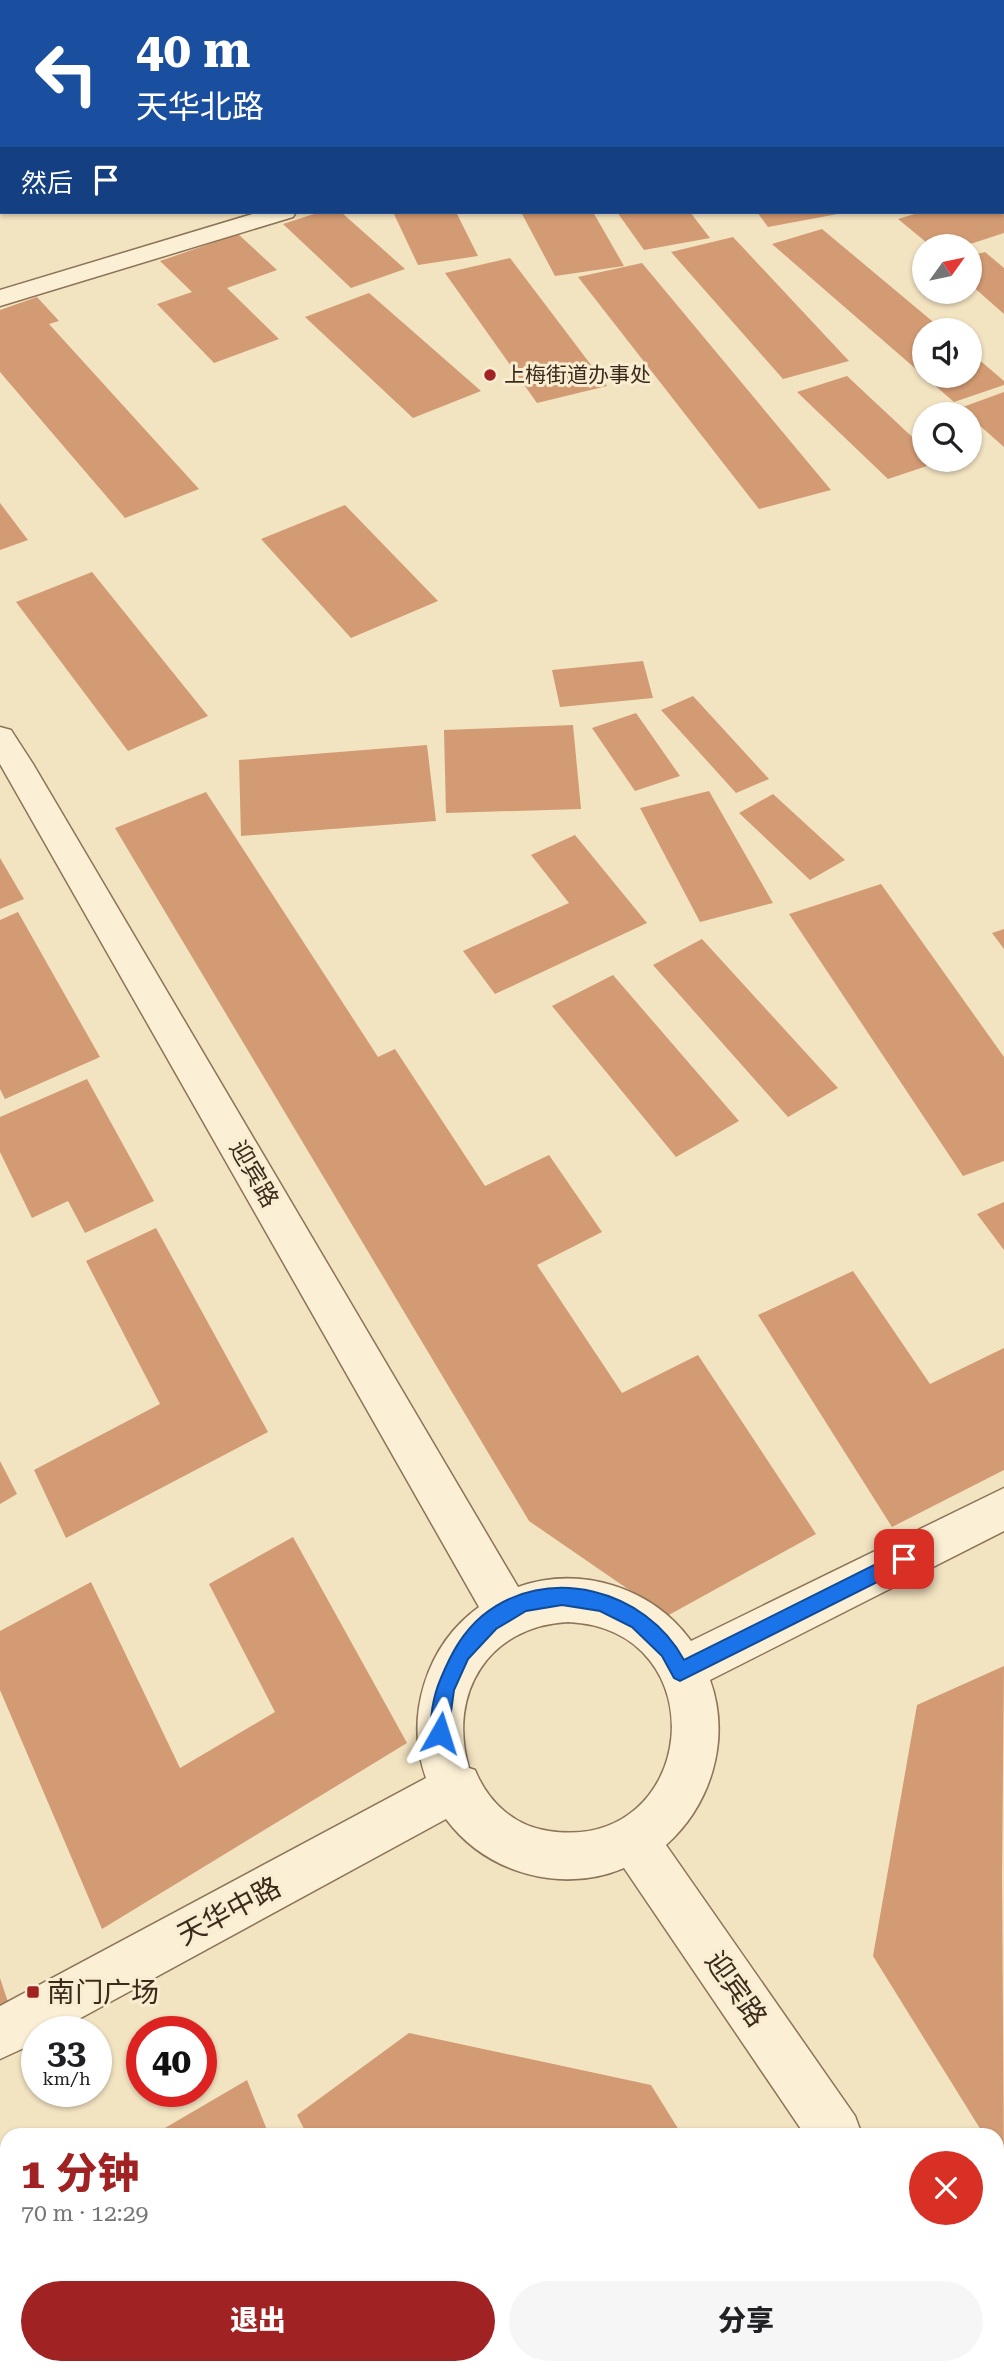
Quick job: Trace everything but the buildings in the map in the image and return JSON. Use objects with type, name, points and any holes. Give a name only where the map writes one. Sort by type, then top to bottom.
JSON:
[{"type":"street","points":[[0,298],[277,214]]},
{"type":"street","name":"迎宾路","points":[[0,738],[507,1612]]},
{"type":"street","points":[[680,1671],[1004,1509]]},
{"type":"street","points":[[562,1596],[602,1602],[639,1620],[668,1649],[680,1671],[689,1687],[695,1731],[689,1774],[668,1812],[635,1842],[594,1857],[550,1858],[508,1843],[474,1814],[451,1775],[440,1733],[445,1690],[461,1652],[489,1622],[523,1603],[562,1596]]},
{"type":"street","name":"天华中路","points":[[0,2034],[458,1787]]},
{"type":"street","name":"迎宾路","points":[[635,1842],[831,2128]]},
{"type":"place","name":"上梅街道办事处","points":[[490,375]]},
{"type":"place","name":"南门广场","points":[[33,1992]]},
{"type":"route","points":[[440,1733],[445,1690],[461,1652],[489,1622],[523,1603],[562,1596],[602,1602],[639,1620],[668,1649],[680,1671],[904,1559]]}]
